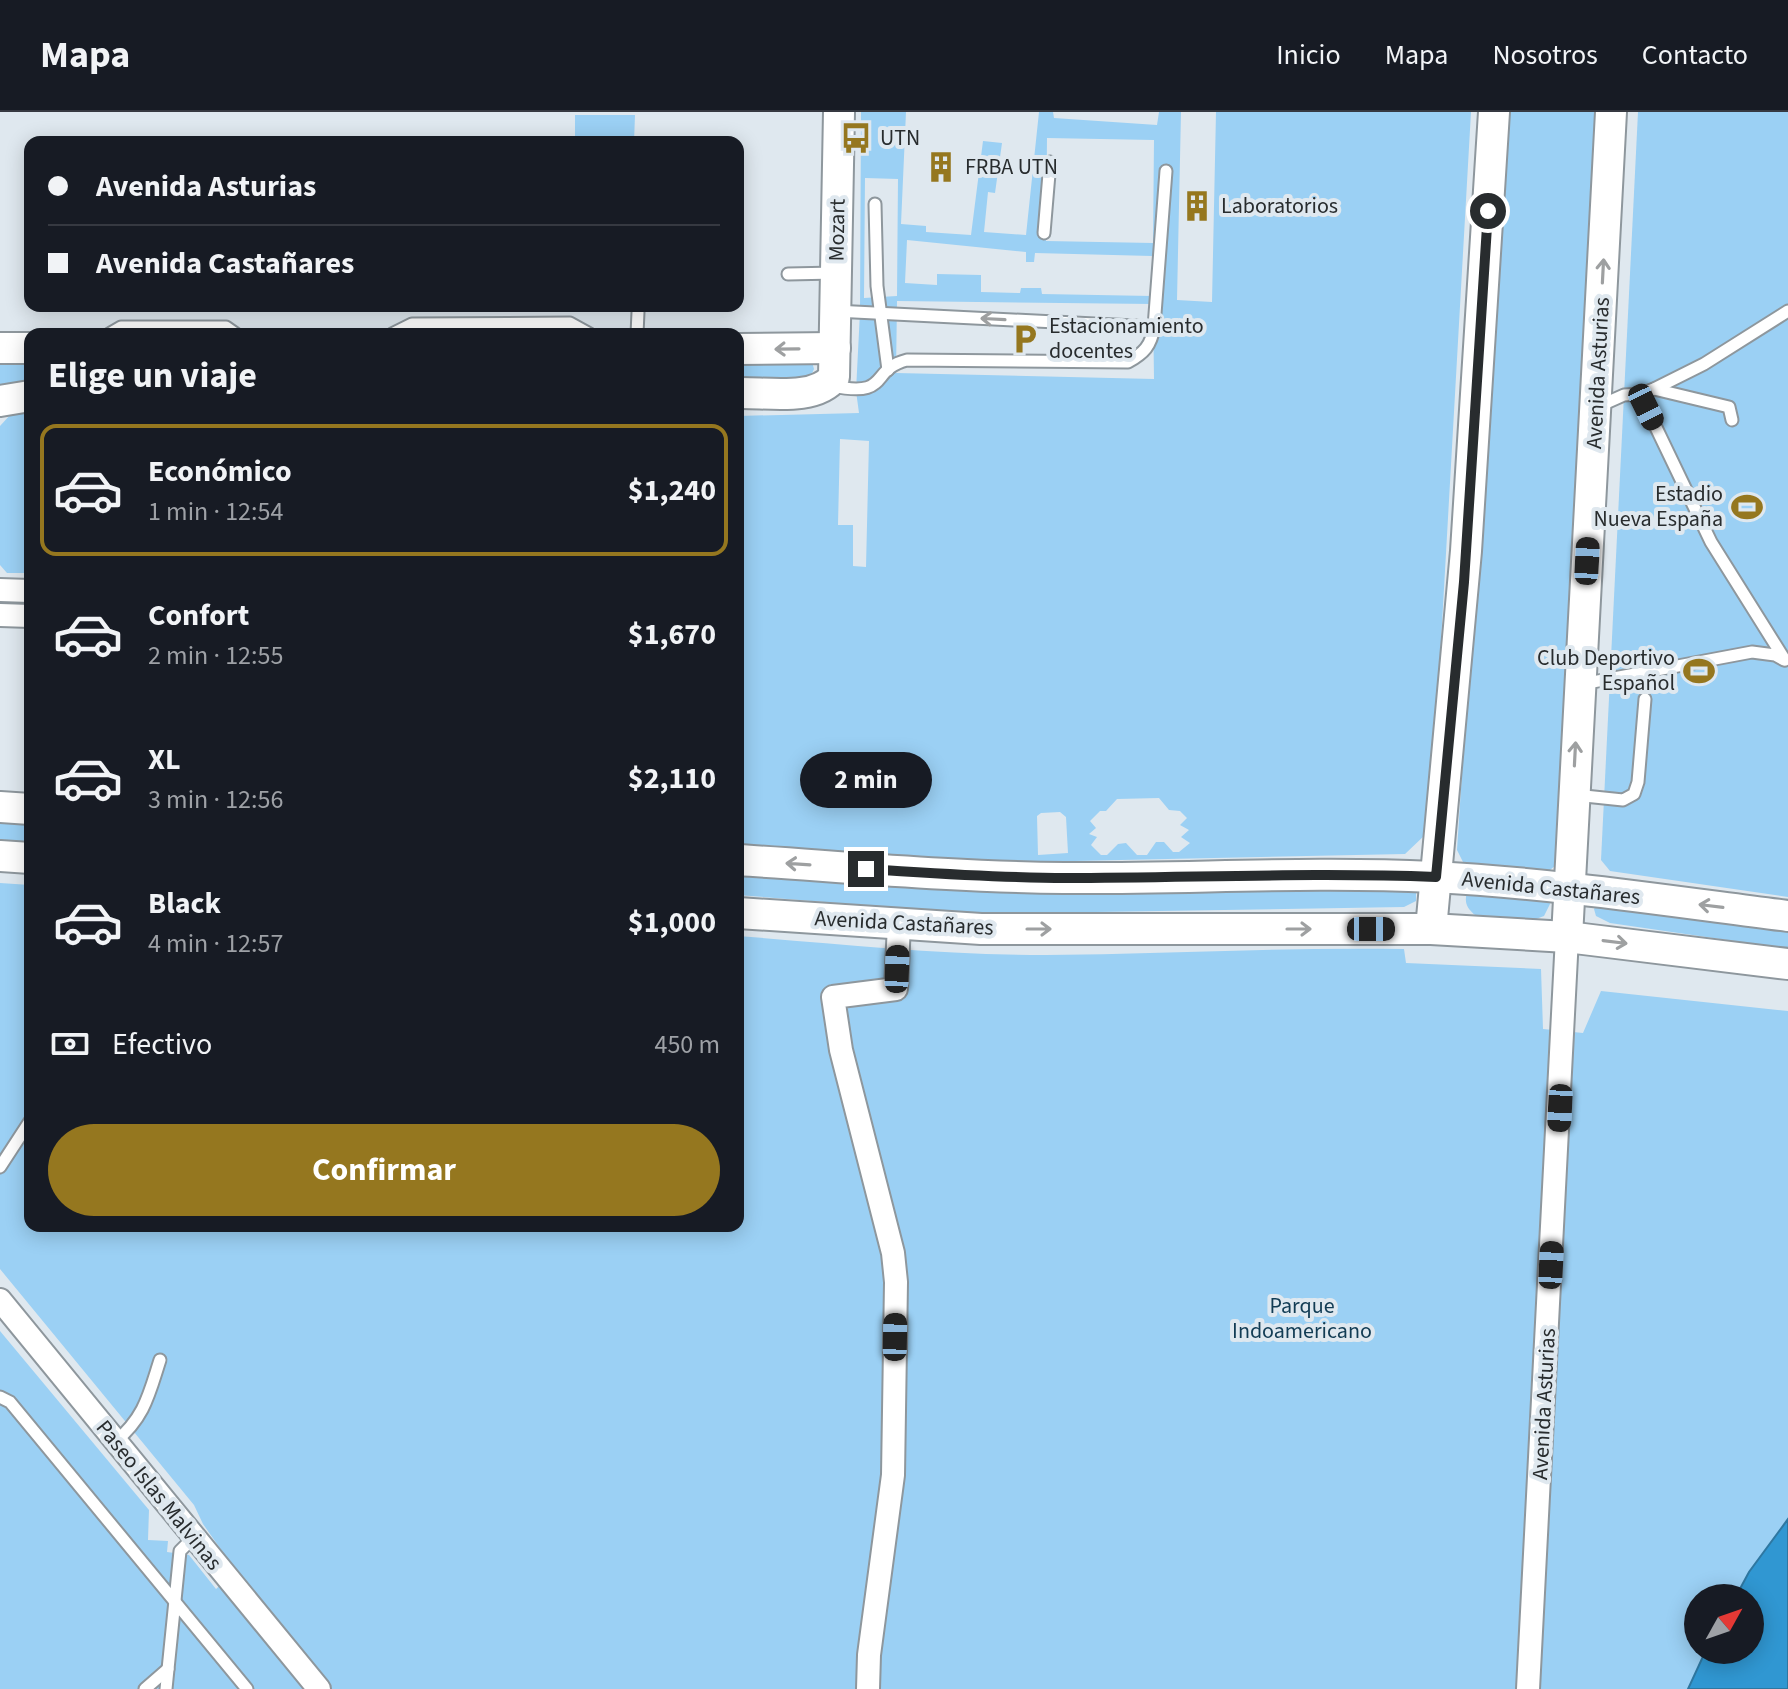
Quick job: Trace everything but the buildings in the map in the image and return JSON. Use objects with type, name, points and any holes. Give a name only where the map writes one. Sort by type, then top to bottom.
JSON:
[{"type":"main road","name":"Mozart","points":[[816,389],[834,377],[839,112]]},
{"type":"main road","points":[[1431,929],[1466,551],[1494,112]]},
{"type":"main road","name":"Avenida Asturias","points":[[1567,937],[1611,112]]},
{"type":"main road","points":[[0,348],[24,348]]},
{"type":"main road","points":[[744,349],[835,348]]},
{"type":"main road","points":[[744,393],[816,389]]},
{"type":"main road","points":[[0,401],[24,397]]},
{"type":"main road","points":[[0,807],[24,809]]},
{"type":"main road","points":[[0,856],[24,858]]},
{"type":"main road","name":"Avenida Castañares","points":[[744,860],[1051,878],[1334,874],[1436,877],[1570,888],[1788,916]]},
{"type":"main road","name":"Avenida Castañares","points":[[744,913],[981,929],[1431,929],[1567,937],[1788,964]]},
{"type":"street","points":[[0,590],[24,591]]},
{"type":"street","points":[[0,615],[24,616]]},
{"type":"street","points":[[868,1689],[869,1655],[893,1475],[896,1282],[893,1253],[841,1050],[833,997],[896,989],[899,924]]},
{"type":"street","name":"Avenida Asturias","points":[[1528,1689],[1567,937]]},
{"type":"street","name":"Paseo Islas Malvinas","points":[[0,1300],[319,1689]]},
{"type":"lane","points":[[1044,233],[1050,162]]},
{"type":"lane","points":[[816,389],[856,391],[871,388],[897,363],[907,360],[1128,362],[1143,354],[1151,342],[1154,327],[1166,171]]},
{"type":"lane","points":[[875,204],[881,312],[888,370]]},
{"type":"lane","points":[[788,274],[836,273]]},
{"type":"lane","points":[[835,311],[1154,327]]},
{"type":"lane","points":[[1597,407],[1624,395],[1654,389],[1704,364],[1788,311]]},
{"type":"lane","points":[[637,328],[638,312]]},
{"type":"lane","points":[[404,328],[412,324],[570,323],[579,328]]},
{"type":"lane","points":[[119,328],[227,328]]},
{"type":"lane","points":[[1654,389],[1729,407],[1732,420]]},
{"type":"lane","points":[[1640,394],[1711,542],[1786,661]]},
{"type":"lane","points":[[1579,685],[1752,652],[1775,655],[1786,661]]},
{"type":"lane","points":[[1573,795],[1623,800],[1634,794],[1638,782],[1645,699]]},
{"type":"lane","points":[[0,1167],[24,1130]]},
{"type":"lane","points":[[115,1442],[140,1417],[160,1360]]},
{"type":"lane","points":[[0,1397],[10,1402],[247,1689]]},
{"type":"lane","points":[[166,1689],[180,1551],[193,1538]]},
{"type":"lane","points":[[145,1689],[168,1669]]},
{"type":"green space","points":[[861,112],[906,112],[901,224],[926,226],[926,232],[971,235],[983,141],[1002,143],[995,193],[988,192],[984,232],[1026,235],[1039,112],[1053,112],[1054,118],[1157,125],[1159,112],[1181,112],[1177,300],[1212,302],[1216,112],[1471,112],[1434,765],[1425,835],[1405,854],[1028,862],[856,859],[744,844],[744,416],[859,413],[856,391],[860,312]],"holes":[[[1047,138],[1154,140],[1153,243],[1046,241]],[[865,178],[898,179],[897,296],[864,298]],[[907,240],[1026,252],[1026,262],[1034,262],[1035,253],[1152,256],[1152,296],[1042,294],[1041,288],[1021,288],[1020,293],[981,292],[981,275],[937,274],[937,285],[905,283]],[[897,301],[1153,304],[1154,379],[896,373]],[[840,439],[869,441],[866,567],[853,566],[853,525],[838,525]],[[1159,798],[1169,810],[1180,811],[1187,818],[1180,825],[1189,830],[1181,837],[1190,843],[1179,852],[1173,852],[1164,842],[1156,842],[1147,855],[1137,855],[1126,843],[1118,844],[1107,855],[1101,855],[1091,845],[1097,837],[1089,834],[1096,828],[1090,821],[1117,799]],[[1060,812],[1066,817],[1068,853],[1038,855],[1037,816]]]},
{"type":"green space","points":[[1505,112],[1596,112],[1556,865],[1550,870],[1541,871],[1473,868],[1464,864],[1457,850]]},
{"type":"green space","name":"Club Deportivo Español","points":[[1638,112],[1788,112],[1788,897],[1610,871],[1601,860]]},
{"type":"green space","points":[[575,115],[635,115],[634,136],[575,136]]},
{"type":"green space","points":[[24,356],[24,384],[0,388],[0,359]]},
{"type":"green space","points":[[744,356],[812,362],[814,369],[808,382],[744,384]]},
{"type":"green space","points":[[24,413],[24,573],[7,573],[0,565],[0,426],[11,414]]},
{"type":"green space","points":[[0,813],[24,815],[24,845],[0,843]]},
{"type":"green space","points":[[744,868],[1416,887],[1416,901],[1404,907],[974,914],[744,895]]},
{"type":"green space","name":"Parque Indoamericano","points":[[0,883],[24,885],[24,1232],[744,1232],[744,936],[1007,955],[1404,949],[1406,963],[1541,969],[1543,1029],[1583,1033],[1601,991],[1788,1011],[1788,1519],[1784,1523],[1788,1689],[0,1689],[0,1331],[149,1510],[148,1540],[168,1541],[167,1552],[189,1555],[216,1589],[236,1571],[203,1524],[194,1505],[0,1269]]},
{"type":"green space","points":[[1467,892],[1548,899],[1550,904],[1544,916],[1536,919],[1475,915],[1467,905]]},
{"type":"green space","points":[[1598,902],[1788,923],[1788,949],[1610,923],[1596,916],[1594,909]]},
{"type":"shaded area","points":[[1788,1519],[1788,1689],[1688,1689],[1700,1664],[1764,1664],[1764,1584],[1743,1584]]},
{"type":"place","name":"UTN","points":[[856,138]]},
{"type":"place","name":"FRBA UTN","points":[[941,167]]},
{"type":"place","name":"Laboratorios","points":[[1197,206]]},
{"type":"place","name":"Estacionamiento docentes","points":[[1025,339]]},
{"type":"place","name":"Estadio Nueva España","points":[[1747,507]]},
{"type":"place","name":"Club Deportivo Español","points":[[1699,671]]},
{"type":"route","points":[[866,869],[1066,878],[1235,874],[1436,877],[1464,582],[1488,211]]}]
